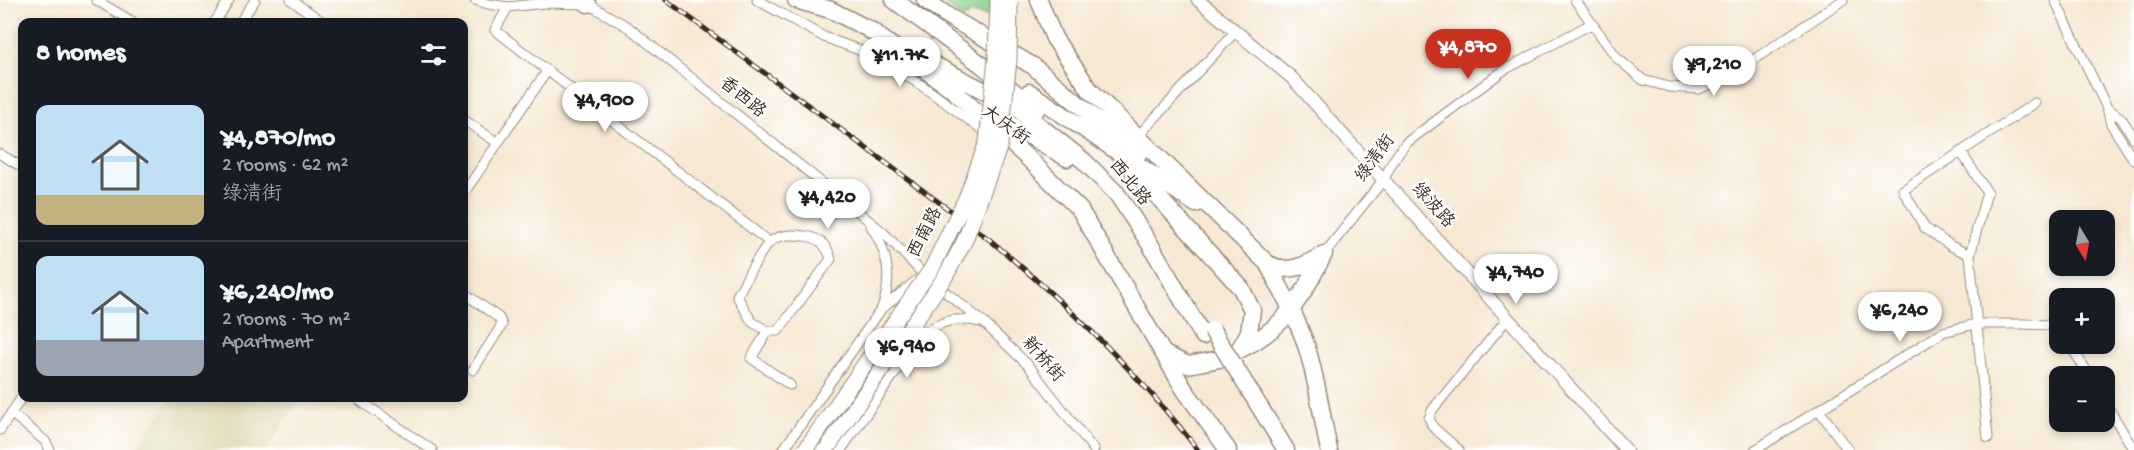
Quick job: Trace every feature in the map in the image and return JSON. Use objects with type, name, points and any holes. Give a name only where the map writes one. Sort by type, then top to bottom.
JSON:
[{"type":"highway","points":[[796,0],[831,10],[867,28],[952,89],[1109,186]]},
{"type":"highway","points":[[896,0],[926,16],[978,58],[1232,229]]},
{"type":"highway","name":"西北路","points":[[896,0],[982,65],[1091,153],[1125,188],[1158,238],[1208,333]]},
{"type":"highway","points":[[925,0],[951,18],[1033,66],[1113,132],[1188,199]]},
{"type":"highway","points":[[1040,0],[1054,38],[1090,90],[1267,263],[1277,269],[1286,270],[1324,254]]},
{"type":"highway","name":"西北路","points":[[867,28],[1017,108],[1084,160],[1117,194],[1208,333],[1259,417],[1286,450]]},
{"type":"highway","points":[[952,89],[1080,210],[1184,389],[1228,450]]},
{"type":"highway","points":[[1120,152],[1137,176],[1176,215],[1241,288],[1252,310],[1249,332],[1239,350]]},
{"type":"highway","points":[[1164,354],[1188,365],[1225,358],[1269,334],[1282,321],[1305,290],[1324,254]]},
{"type":"highway","points":[[1267,263],[1291,308],[1308,354],[1329,450]]},
{"type":"highway","name":"西北路","points":[[1259,417],[1273,450]]},
{"type":"main road","name":"西南路","points":[[804,450],[932,268],[967,196],[987,142],[1004,1]]},
{"type":"main road","name":"西南路","points":[[826,450],[945,277],[965,240],[999,145],[1009,60],[1004,1]]},
{"type":"street","points":[[96,0],[126,18]]},
{"type":"street","points":[[218,18],[229,0]]},
{"type":"street","points":[[243,18],[255,0]]},
{"type":"street","points":[[291,0],[308,18]]},
{"type":"street","name":"香西路","points":[[475,0],[508,7],[586,2],[628,27],[883,232],[923,274],[956,302]]},
{"type":"street","name":"大庆街","points":[[757,0],[824,37],[875,56],[921,85],[1045,175]]},
{"type":"street","name":"绿波路","points":[[1198,0],[1292,78],[1508,318],[1622,449]]},
{"type":"street","points":[[1575,0],[1617,58],[1643,80],[1669,87],[1699,89],[1731,75],[1843,0]]},
{"type":"street","points":[[2055,0],[2107,108],[2111,124],[2134,160]]},
{"type":"street","points":[[508,7],[495,30],[769,242]]},
{"type":"street","name":"绿清街","points":[[1324,254],[1384,179],[1393,161],[1407,143],[1504,70],[1591,24]]},
{"type":"street","points":[[1138,136],[1235,32]]},
{"type":"street","points":[[468,187],[547,71]]},
{"type":"street","points":[[1970,255],[1951,246],[1925,228],[1903,190],[2035,103]]},
{"type":"street","points":[[2107,108],[2121,118],[2134,138]]},
{"type":"street","points":[[468,123],[498,143]]},
{"type":"street","points":[[1961,152],[1987,192],[1970,255],[1988,438]]},
{"type":"street","points":[[0,154],[18,165]]},
{"type":"street","points":[[783,450],[882,308],[887,295],[889,279],[883,247],[866,219]]},
{"type":"street","points":[[797,234],[817,239],[828,248],[831,260],[778,332],[768,331],[752,322],[737,296],[769,242],[783,236],[797,234]]},
{"type":"street","points":[[882,308],[923,274]]},
{"type":"street","points":[[921,336],[923,274]]},
{"type":"street","points":[[468,296],[499,318],[502,325],[472,370]]},
{"type":"street","name":"新桥街","points":[[956,302],[984,322],[1028,365],[1094,450]]},
{"type":"street","points":[[1459,450],[1433,427],[1429,418],[1433,409],[1508,318]]},
{"type":"street","points":[[841,450],[921,336],[939,322],[950,320],[984,322]]},
{"type":"street","points":[[1755,450],[1943,332],[1976,324],[2049,325]]},
{"type":"street","points":[[768,331],[750,358],[790,385]]},
{"type":"street","points":[[0,430],[19,402]]},
{"type":"street","points":[[362,402],[432,450]]},
{"type":"street","points":[[1819,410],[1848,450]]},
{"type":"street","points":[[11,413],[45,441],[50,450]]},
{"type":"street","points":[[2115,419],[2134,450]]},
{"type":"shaded area","points":[[168,402],[297,402],[266,450],[135,450]]},
{"type":"green space","points":[[940,0],[991,0],[992,17],[972,13],[963,18]]},
{"type":"railway","points":[[666,0],[990,240],[1100,339],[1175,421],[1198,450]]}]
